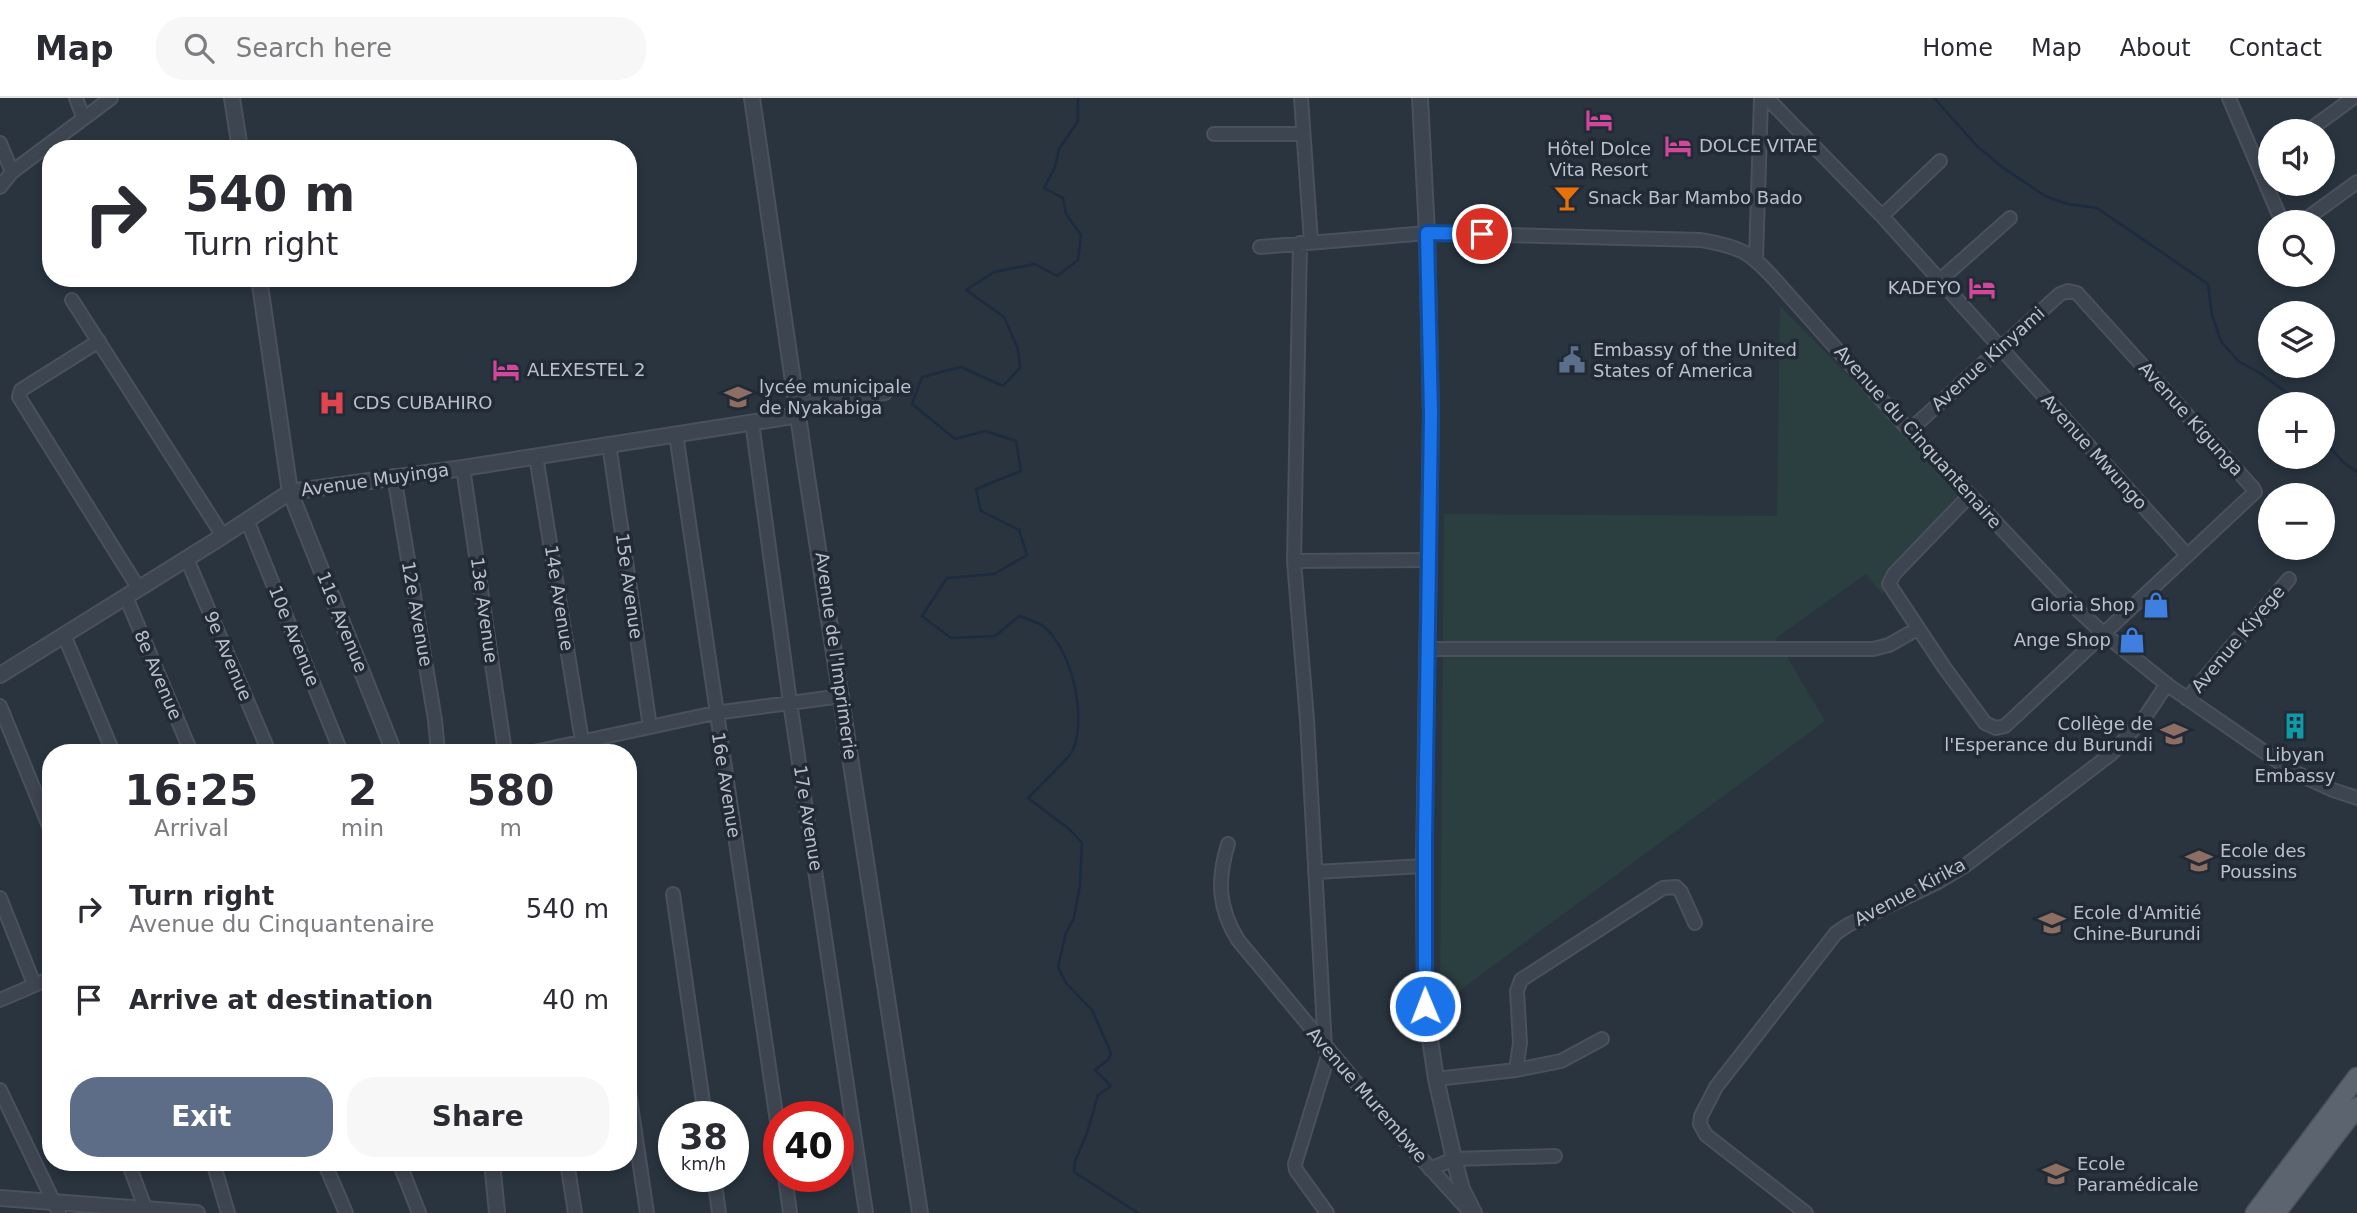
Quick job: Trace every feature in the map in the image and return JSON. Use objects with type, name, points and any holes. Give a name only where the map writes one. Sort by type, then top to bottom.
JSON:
[{"type":"main road","points":[[2276,1213],[2357,1077]]},
{"type":"main road","points":[[2255,1213],[2324,1136],[2357,1107]]},
{"type":"street","points":[[76,98],[83,117]]},
{"type":"street","points":[[53,140],[111,98]]},
{"type":"street","name":"Avenue de l'Imprimerie","points":[[752,98],[919,1213]]},
{"type":"street","points":[[1301,98],[1306,242],[1294,561],[1307,720],[1327,1050],[1295,1164],[1296,1170],[1327,1213]]},
{"type":"street","points":[[1420,98],[1427,233],[1431,414],[1424,866],[1425,1006],[1436,1079],[1454,1159],[1462,1189],[1473,1213]]},
{"type":"street","points":[[1756,259],[1761,98]]},
{"type":"street","name":"Avenue Mwungo","points":[[1767,98],[1882,216],[2187,555]]},
{"type":"street","points":[[2230,98],[2258,167]]},
{"type":"street","points":[[2324,119],[2353,98]]},
{"type":"street","points":[[235,99],[239,140]]},
{"type":"street","points":[[1214,134],[1302,134]]},
{"type":"street","points":[[0,143],[12,172]]},
{"type":"street","points":[[0,187],[12,172],[42,149]]},
{"type":"street","points":[[1882,216],[1940,161]]},
{"type":"street","points":[[2318,210],[2357,182]]},
{"type":"street","points":[[1940,281],[2010,218]]},
{"type":"street","name":"Avenue du Cinquantenaire","points":[[1260,247],[1427,233],[1701,240],[1734,246],[1756,259],[1970,495],[2103,633],[2187,699],[2292,771],[2357,798]]},
{"type":"street","name":"11e Avenue","points":[[260,287],[290,492],[391,744]]},
{"type":"street","name":"Avenue Kinyami","points":[[1910,430],[2060,294],[2068,291]]},
{"type":"street","name":"Avenue Kigunga","points":[[1917,629],[1985,723],[1996,728],[2005,726],[2254,495],[2254,489],[2077,293],[2068,291]]},
{"type":"street","points":[[72,300],[223,536]]},
{"type":"street","points":[[99,341],[21,390],[19,397],[139,589]]},
{"type":"street","points":[[798,409],[885,393]]},
{"type":"street","name":"Avenue Muyinga","points":[[0,675],[290,492],[394,475],[463,468],[752,422],[798,409]]},
{"type":"street","name":"17e Avenue","points":[[752,422],[790,702],[866,1213]]},
{"type":"street","name":"16e Avenue","points":[[676,434],[774,1101]]},
{"type":"street","name":"15e Avenue","points":[[609,444],[650,727]]},
{"type":"street","name":"14e Avenue","points":[[536,456],[582,741]]},
{"type":"street","name":"13e Avenue","points":[[463,468],[504,744]]},
{"type":"street","name":"12e Avenue","points":[[394,475],[437,744]]},
{"type":"street","points":[[1427,649],[1873,649],[1889,645],[1917,629],[1890,587],[1894,574],[1970,495]]},
{"type":"street","name":"10e Avenue","points":[[247,520],[338,744]]},
{"type":"street","name":"9e Avenue","points":[[187,559],[267,744]]},
{"type":"street","points":[[1294,561],[1429,560]]},
{"type":"street","name":"Avenue Kiyege","points":[[2187,699],[2289,579]]},
{"type":"street","name":"8e Avenue","points":[[126,597],[188,744]]},
{"type":"street","points":[[64,635],[110,744]]},
{"type":"street","name":"Avenue Kirika","points":[[1806,1213],[1706,1135],[1700,1124],[1700,1116],[1716,1087],[1836,933],[1966,865],[2111,754],[2145,717],[2167,684]]},
{"type":"street","points":[[569,744],[716,713],[842,696]]},
{"type":"street","points":[[0,706],[42,809]]},
{"type":"street","name":"Avenue Murembwe","points":[[1228,844],[1220,869],[1220,885],[1227,922],[1238,940],[1327,1050],[1430,1169],[1473,1213]]},
{"type":"street","points":[[1315,872],[1424,866]]},
{"type":"street","points":[[1516,1070],[1520,1043],[1517,991],[1518,984],[1525,976],[1667,886],[1675,887],[1681,892],[1695,923]]},
{"type":"street","points":[[673,894],[703,1101]]},
{"type":"street","points":[[0,898],[34,984]]},
{"type":"street","points":[[0,1000],[42,981]]},
{"type":"street","points":[[1436,1079],[1516,1070],[1561,1061],[1602,1040]]},
{"type":"street","points":[[0,1090],[57,1208]]},
{"type":"street","points":[[637,1146],[647,1213]]},
{"type":"street","points":[[1430,1169],[1454,1159],[1555,1156]]},
{"type":"street","points":[[131,1171],[147,1211]]},
{"type":"street","points":[[216,1171],[228,1213]]},
{"type":"street","points":[[328,1171],[346,1213]]},
{"type":"street","points":[[403,1171],[419,1213]]},
{"type":"street","points":[[493,1171],[498,1213]]},
{"type":"street","points":[[568,1171],[575,1213]]},
{"type":"street","points":[[716,1192],[719,1213]]},
{"type":"street","points":[[787,1192],[790,1213]]},
{"type":"street","points":[[0,1198],[57,1208],[197,1213]]},
{"type":"green space","points":[[1780,306],[1970,500],[1882,594],[1866,574],[1776,638],[1825,721],[1440,1005],[1444,514],[1777,516]]},
{"type":"waterway","points":[[1078,98],[1078,121],[1059,149],[1055,167],[1044,188],[1063,198],[1066,214],[1081,235],[1078,260],[1057,276],[1035,264],[994,272],[966,290],[1004,317],[1018,349],[1020,368],[1003,386],[961,367],[922,377],[912,404],[955,439],[985,431],[1016,441],[1021,471],[976,489],[981,511],[1019,530],[1027,555],[994,574],[947,578],[922,616],[951,638],[995,636],[1019,616],[1036,622],[1054,637],[1069,667],[1078,720],[1073,750],[1028,798],[1069,829],[1082,843],[1080,885],[1074,918],[1066,933],[1058,967],[1066,983],[1092,1010],[1111,1053],[1109,1059],[1095,1070],[1111,1086],[1098,1095],[1087,1133],[1075,1161],[1074,1172],[1138,1213]]},
{"type":"waterway","points":[[1934,98],[1977,146],[2002,167],[2045,196],[2068,204],[2097,208],[2208,284],[2212,315],[2221,341],[2238,361],[2286,392]]},
{"type":"waterway","points":[[2335,453],[2357,472]]},
{"type":"place","name":"Hôtel Dolce Vita Resort","points":[[1599,120]]},
{"type":"place","name":"DOLCE VITAE","points":[[1678,146]]},
{"type":"place","name":"Snack Bar Mambo Bado","points":[[1567,198]]},
{"type":"place","name":"KADEYO","points":[[1982,288]]},
{"type":"place","name":"Embassy of the United States of America","points":[[1572,360]]},
{"type":"place","name":"ALEXESTEL 2","points":[[506,370]]},
{"type":"place","name":"lycée municipale de Nyakabiga","points":[[738,397]]},
{"type":"place","name":"CDS CUBAHIRO","points":[[332,403]]},
{"type":"place","name":"Gloria Shop","points":[[2156,605]]},
{"type":"place","name":"Ange Shop","points":[[2132,640]]},
{"type":"place","name":"Libyan Embassy","points":[[2295,726]]},
{"type":"place","name":"Collège de l'Esperance du Burundi","points":[[2174,734]]},
{"type":"place","name":"Ecole des Poussins","points":[[2199,861]]},
{"type":"place","name":"Ecole d'Amitié Chine-Burundi","points":[[2052,923]]},
{"type":"place","name":"Ecole Paramédicale","points":[[2056,1174]]},
{"type":"route","points":[[1425,1006],[1431,414],[1427,233],[1482,234]]}]
